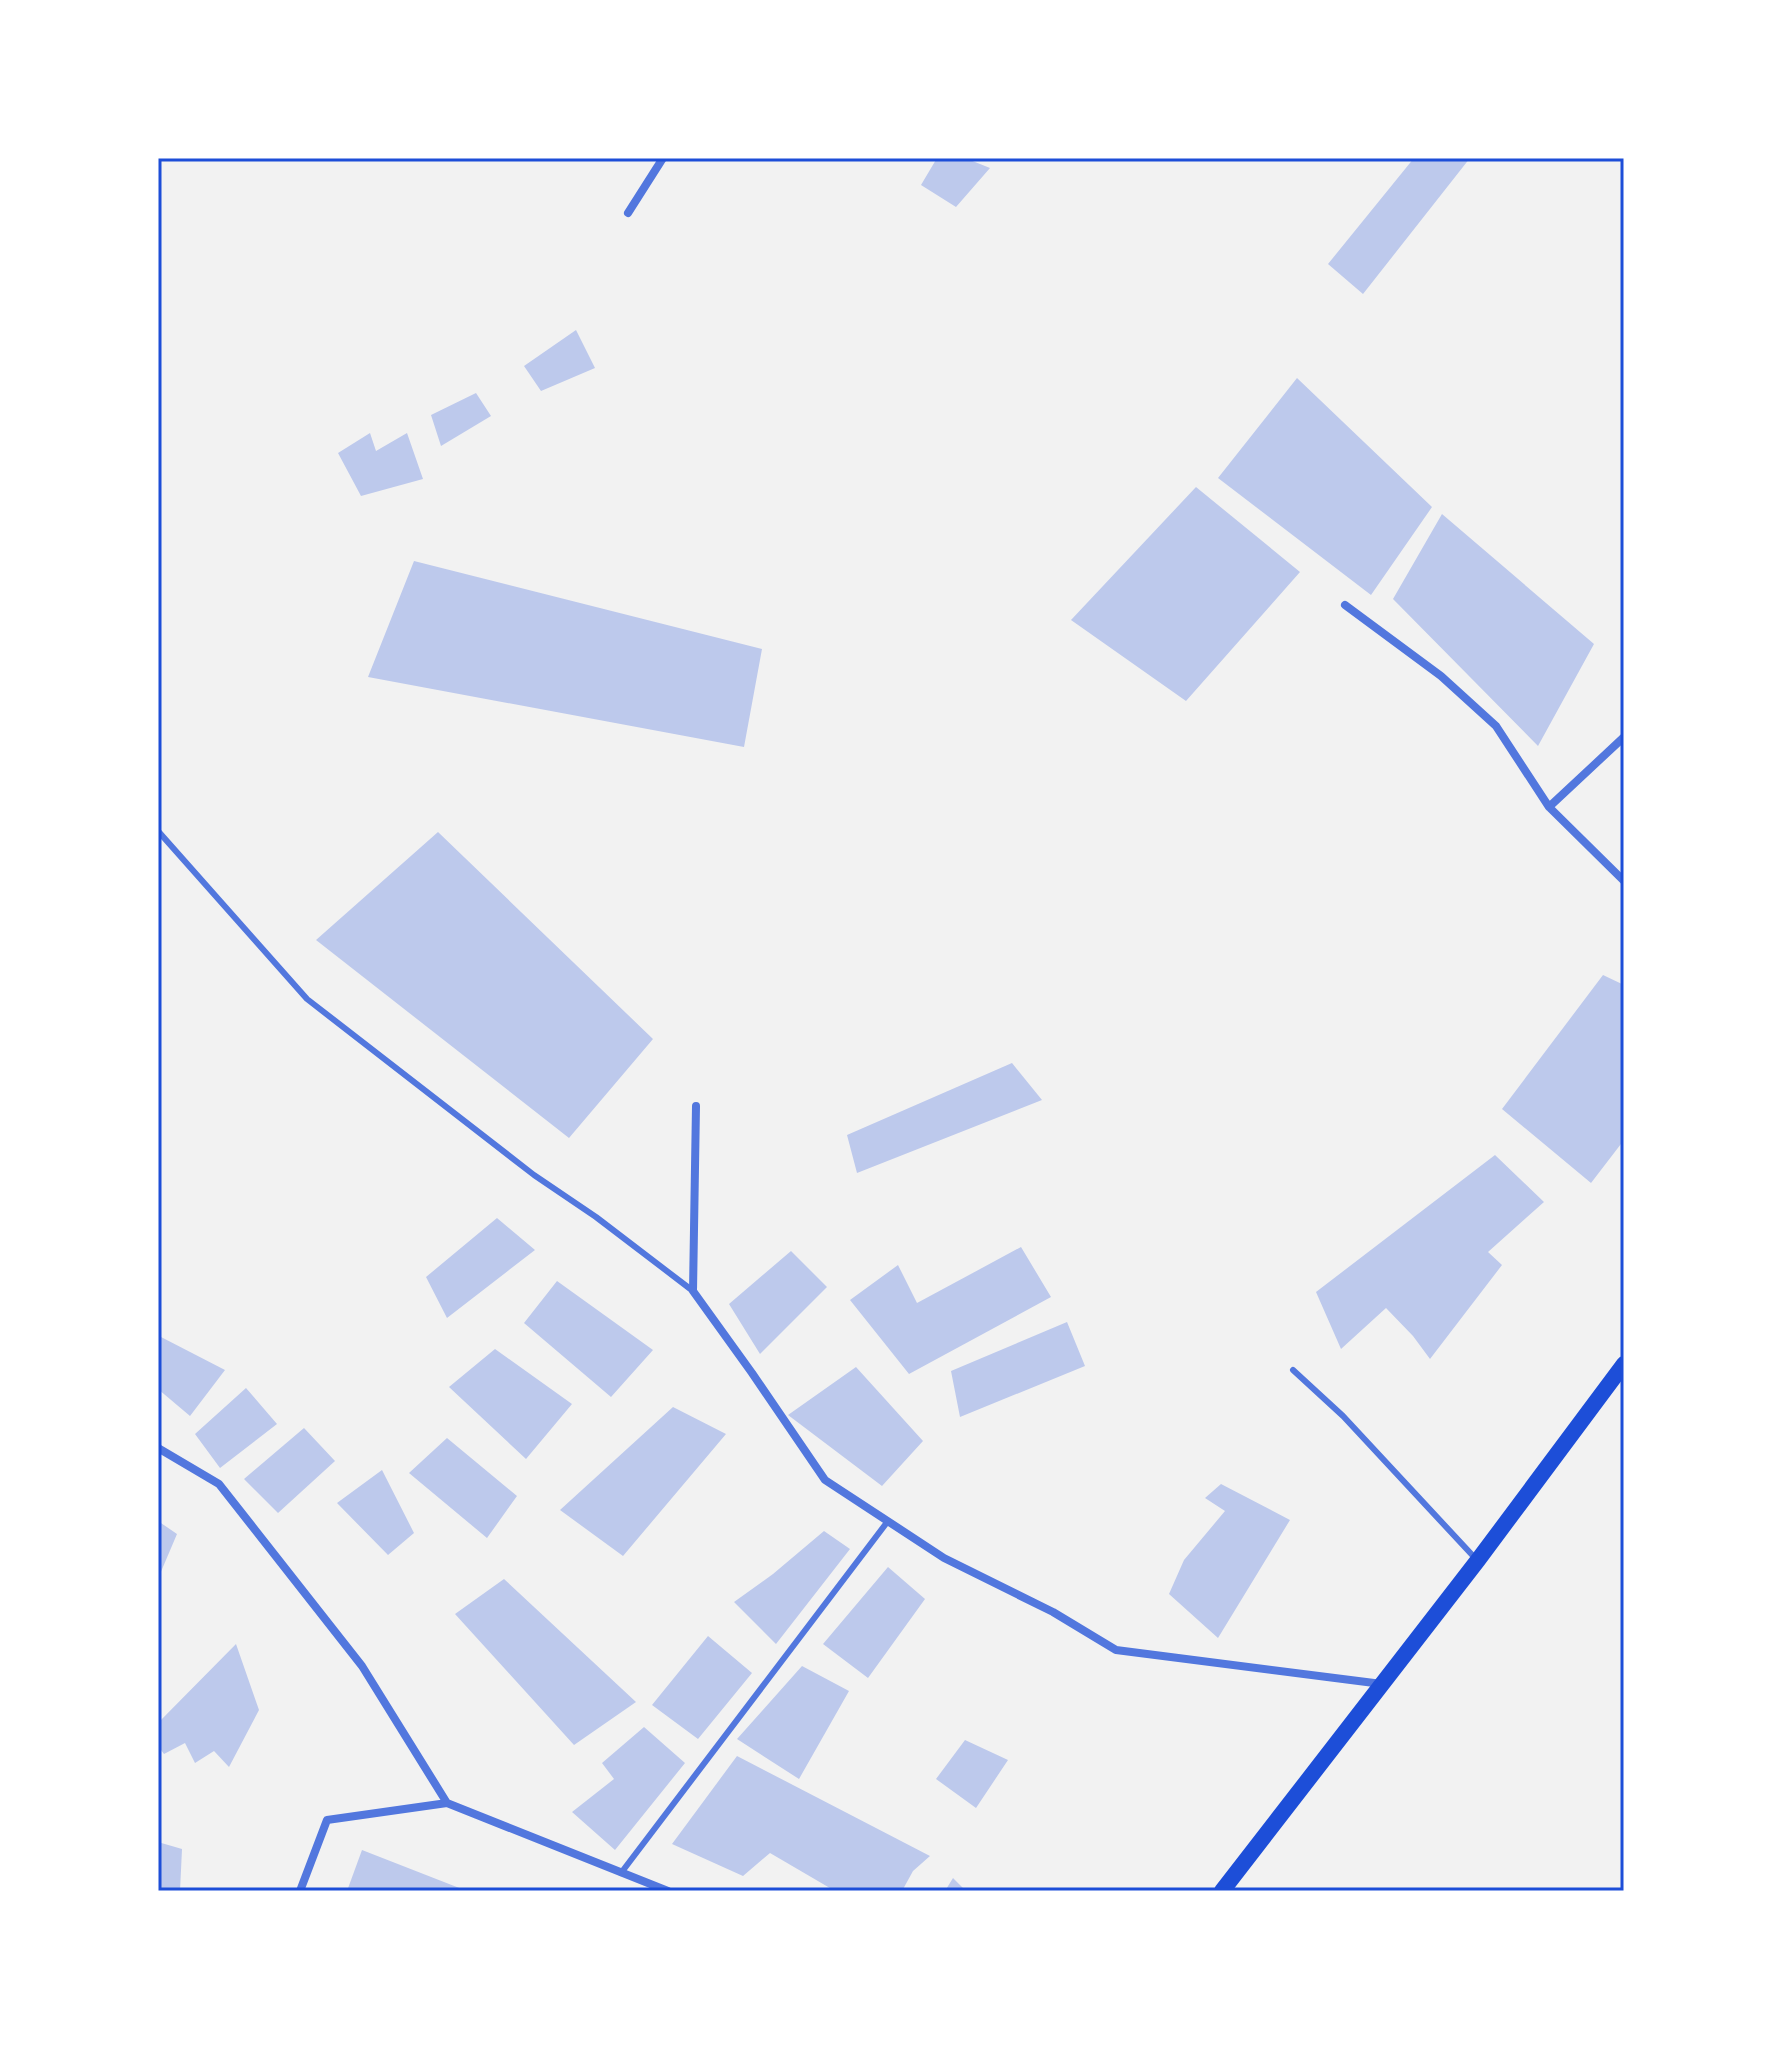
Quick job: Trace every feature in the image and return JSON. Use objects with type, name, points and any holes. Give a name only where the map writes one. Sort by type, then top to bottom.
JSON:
[{"type":"main road","points":[[1222,1891],[1478,1560],[1624,1364]]},
{"type":"street","points":[[628,213],[663,158]]},
{"type":"street","points":[[1345,605],[1441,676],[1496,726],[1549,807],[1624,881]]},
{"type":"street","points":[[1549,807],[1624,737]]},
{"type":"street","points":[[696,1106],[693,1291],[825,1480],[944,1558],[1053,1612],[1116,1650],[1382,1684]]},
{"type":"street","points":[[158,1448],[219,1484],[362,1666],[447,1803]]},
{"type":"street","points":[[300,1891],[327,1820],[447,1803],[668,1891]]},
{"type":"lane","points":[[158,831],[307,999],[534,1175],[596,1217],[693,1291]]},
{"type":"lane","points":[[1293,1370],[1343,1416],[1478,1560]]},
{"type":"lane","points":[[621,1873],[888,1521]]},
{"type":"building","points":[[937,158],[965,158],[990,168],[956,207],[921,185]]},
{"type":"building","points":[[1414,158],[1470,158],[1363,294],[1328,264]]},
{"type":"building","points":[[576,330],[595,368],[541,391],[524,366]]},
{"type":"building","points":[[1297,378],[1432,507],[1371,595],[1218,478]]},
{"type":"building","points":[[476,393],[491,416],[441,446],[431,415]]},
{"type":"building","points":[[370,433],[376,451],[407,433],[423,479],[361,496],[338,453]]},
{"type":"building","points":[[1196,487],[1300,572],[1186,701],[1071,620]]},
{"type":"building","points":[[1442,514],[1594,644],[1538,746],[1393,599]]},
{"type":"building","points":[[414,561],[762,649],[744,747],[368,677]]},
{"type":"building","points":[[438,832],[653,1039],[569,1138],[316,940]]},
{"type":"building","points":[[1603,975],[1624,985],[1624,1140],[1591,1183],[1502,1109]]},
{"type":"building","points":[[1012,1063],[1042,1100],[857,1173],[847,1135]]},
{"type":"building","points":[[1495,1155],[1544,1202],[1488,1252],[1502,1265],[1430,1359],[1386,1308],[1341,1349],[1316,1292]]},
{"type":"building","points":[[497,1218],[535,1250],[447,1318],[426,1277]]},
{"type":"building","points":[[1021,1247],[1051,1297],[909,1374],[850,1300],[898,1265],[917,1303]]},
{"type":"building","points":[[791,1251],[827,1287],[760,1354],[729,1304]]},
{"type":"building","points":[[557,1281],[653,1350],[611,1397],[524,1323]]},
{"type":"building","points":[[1067,1322],[1085,1366],[960,1417],[951,1371]]},
{"type":"building","points":[[161,1337],[225,1370],[190,1416],[158,1389],[158,1341]]},
{"type":"building","points":[[495,1349],[572,1404],[526,1459],[449,1387]]},
{"type":"building","points":[[856,1367],[923,1441],[882,1486],[788,1415]]},
{"type":"building","points":[[246,1388],[277,1424],[220,1468],[195,1434]]},
{"type":"building","points":[[673,1407],[726,1434],[623,1556],[560,1510]]},
{"type":"building","points":[[304,1428],[335,1461],[278,1513],[244,1479]]},
{"type":"building","points":[[447,1438],[517,1496],[487,1538],[409,1473]]},
{"type":"building","points":[[382,1470],[414,1533],[388,1555],[337,1503]]},
{"type":"building","points":[[1221,1484],[1290,1520],[1218,1638],[1169,1594],[1184,1560],[1225,1511],[1205,1498]]},
{"type":"building","points":[[158,1521],[177,1534],[160,1574],[158,1572]]},
{"type":"building","points":[[824,1531],[850,1549],[776,1644],[734,1602]]},
{"type":"building","points":[[888,1567],[925,1599],[868,1678],[823,1644]]},
{"type":"building","points":[[504,1579],[636,1702],[574,1745],[455,1614]]},
{"type":"building","points":[[708,1636],[752,1673],[698,1739],[652,1705]]},
{"type":"building","points":[[236,1644],[259,1710],[229,1767],[214,1751],[195,1763],[185,1743],[164,1754],[158,1746],[158,1723]]},
{"type":"building","points":[[802,1666],[849,1691],[799,1779],[737,1739]]},
{"type":"building","points":[[644,1727],[685,1763],[615,1850],[572,1812],[614,1779],[602,1763]]},
{"type":"building","points":[[965,1740],[1008,1760],[976,1808],[936,1779]]},
{"type":"building","points":[[737,1756],[930,1856],[913,1871],[902,1891],[835,1891],[770,1853],[743,1876],[672,1844]]},
{"type":"building","points":[[158,1842],[182,1849],[180,1891],[158,1891]]},
{"type":"building","points":[[362,1850],[467,1891],[347,1891]]},
{"type":"building","points":[[953,1878],[966,1891],[945,1891]]}]
